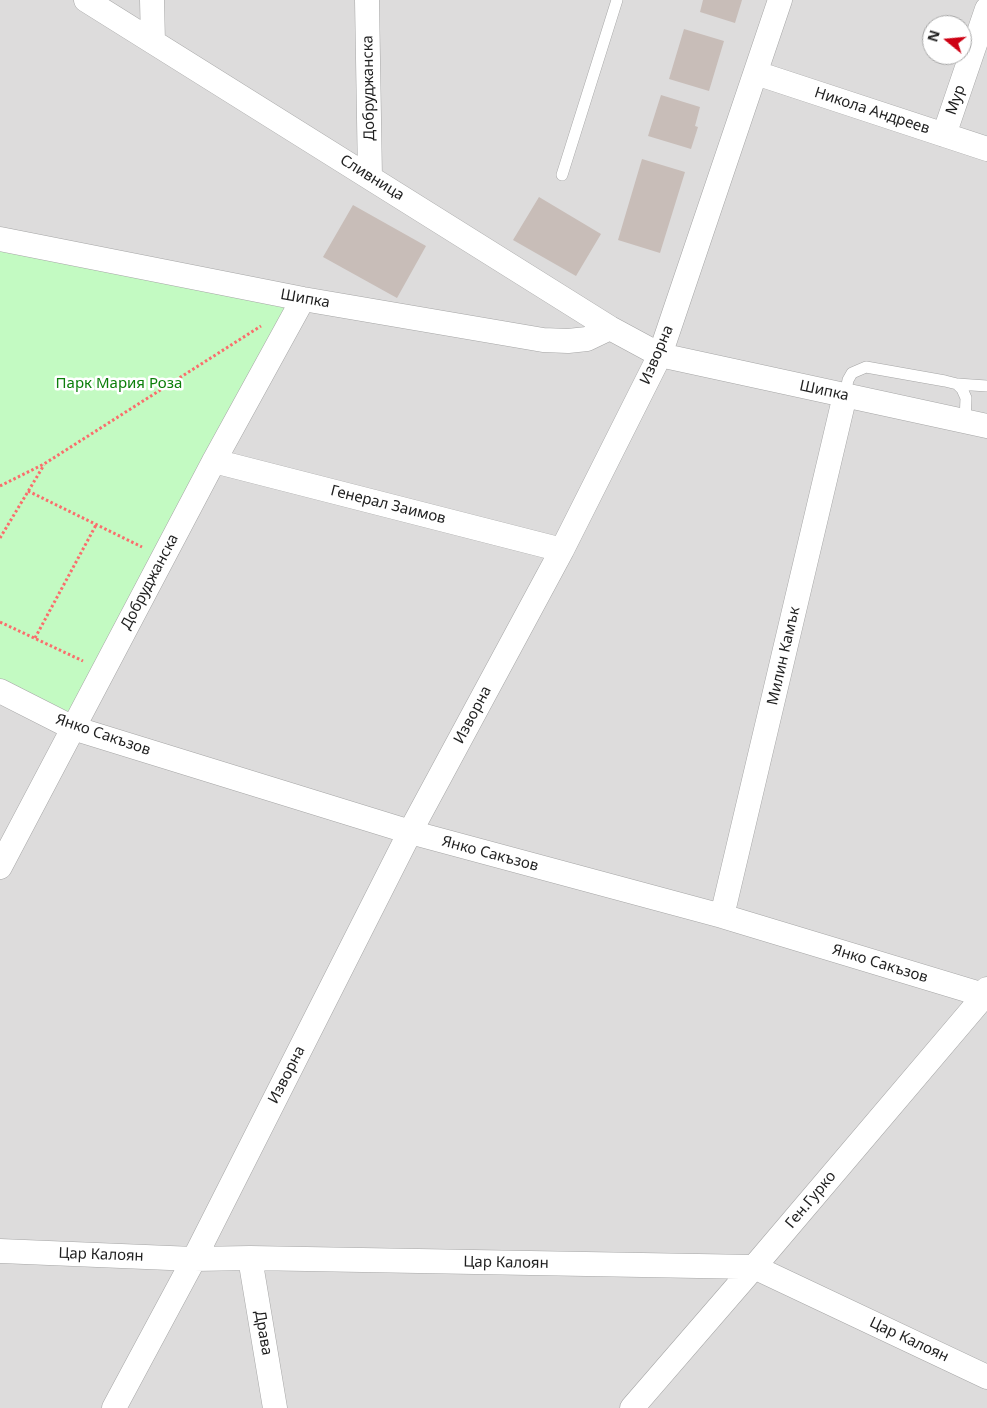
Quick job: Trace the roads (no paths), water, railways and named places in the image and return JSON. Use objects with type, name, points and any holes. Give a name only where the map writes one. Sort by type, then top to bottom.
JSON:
[{"type":"street","name":"Сливница","points":[[86,0],[610,328],[660,355]]},
{"type":"street","points":[[152,0],[153,42]]},
{"type":"street","name":"Добруджанска","points":[[367,0],[370,177]]},
{"type":"street","name":"Изворна","points":[[114,1408],[194,1260],[410,832],[562,550],[660,355],[780,0]]},
{"type":"street","name":"Мур","points":[[944,135],[987,8]]},
{"type":"street","name":"Никола Андреев","points":[[756,73],[987,149]]},
{"type":"street","name":"Шипка","points":[[0,239],[303,299],[543,340],[568,341],[587,339],[610,328]]},
{"type":"street","name":"Добруджанска","points":[[0,868],[214,461],[303,299]]},
{"type":"street","name":"Шипка","points":[[660,355],[976,424]]},
{"type":"street","name":"Милин Камък","points":[[722,916],[845,396]]},
{"type":"street","name":"Генерал Заимов","points":[[214,461],[562,550]]},
{"type":"street","name":"Янко Сакъзов","points":[[0,691],[73,728],[410,832],[722,916],[986,993]]},
{"type":"street","name":"Ген.Гурко","points":[[632,1408],[986,993]]},
{"type":"street","name":"Цар Калоян","points":[[0,1251],[194,1260],[250,1258],[754,1267],[987,1377]]},
{"type":"street","name":"Драва","points":[[250,1258],[275,1408]]},
{"type":"lane","points":[[562,175],[617,0]]},
{"type":"lane","points":[[845,396],[848,380],[852,373],[866,367],[956,384],[987,386]]},
{"type":"lane","points":[[956,384],[962,389],[976,424]]},
{"type":"park label","name":"Парк Мария Роза","points":[[119,384]]}]
